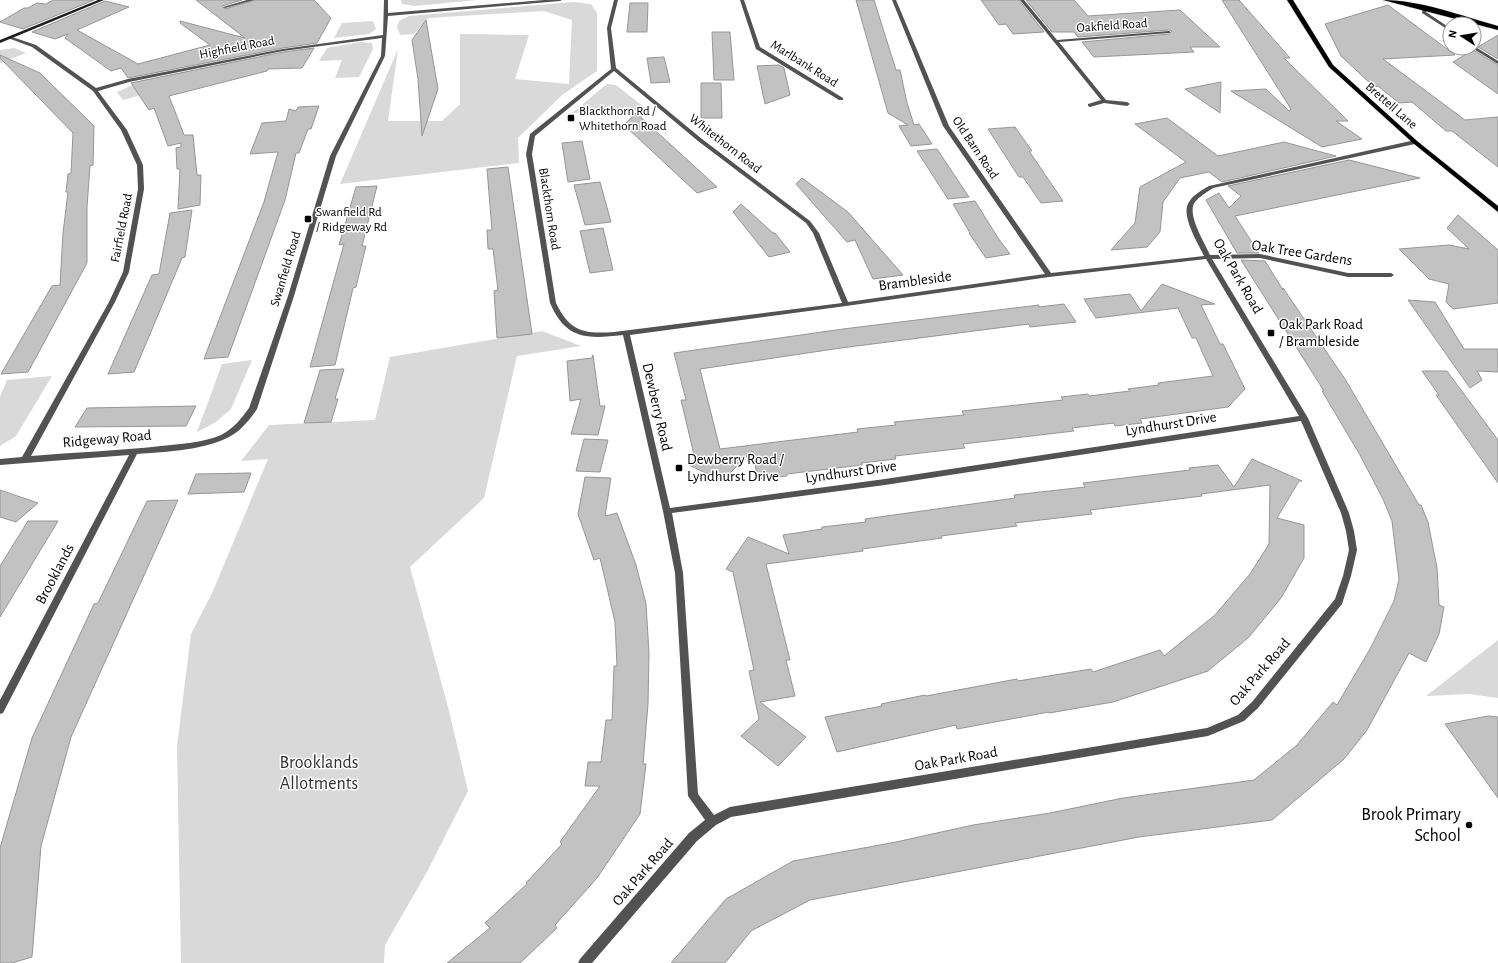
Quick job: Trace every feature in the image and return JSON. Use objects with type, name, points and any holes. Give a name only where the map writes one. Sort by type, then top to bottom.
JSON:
[{"type":"main road","name":"Brettell Lane","points":[[1290,0],[1331,66],[1415,142],[1498,210]]},
{"type":"main road","points":[[1386,0],[1425,8],[1498,28]]},
{"type":"street","points":[[0,42],[102,0]]},
{"type":"street","points":[[226,7],[252,0]]},
{"type":"street","name":"Swanfield Road","points":[[215,439],[231,432],[245,420],[253,409],[291,296],[333,156],[383,56],[386,0]]},
{"type":"street","points":[[385,15],[560,0]]},
{"type":"street","points":[[614,69],[609,28],[616,0]]},
{"type":"street","name":"Marlbank Road","points":[[742,0],[758,48],[841,100]]},
{"type":"street","name":"Old Barn Road","points":[[894,0],[946,126],[1049,276]]},
{"type":"street","name":"Oakfield Road","points":[[1022,0],[1104,101]]},
{"type":"street","points":[[1425,8],[1424,12],[1442,24]]},
{"type":"street","name":"Oakfield Road","points":[[1056,41],[1169,32]]},
{"type":"street","name":"Highfield Road","points":[[95,90],[128,81],[283,50],[385,36]]},
{"type":"street","name":"Fairfield Road","points":[[10,38],[34,46],[95,90],[124,130],[140,165],[141,189],[126,272],[112,302],[25,459]]},
{"type":"street","points":[[1482,52],[1498,63]]},
{"type":"street","name":"Whitethorn Road","points":[[614,69],[700,140],[808,222],[816,233],[846,304]]},
{"type":"street","name":"Blackthorn Road","points":[[614,69],[532,135],[529,154],[553,303],[557,315],[565,324],[579,332],[600,335],[626,333]]},
{"type":"street","points":[[1090,104],[1104,101],[1128,104]]},
{"type":"street","name":"Oak Park Road","points":[[584,963],[693,837],[712,821],[730,812],[1208,732],[1241,718],[1255,705],[1339,601],[1353,550],[1345,514],[1304,418],[1208,257],[1189,214],[1191,203],[1211,187],[1415,142]]},
{"type":"street","name":"Oak Tree Gardens","points":[[1208,257],[1260,256],[1348,275],[1391,275]]},
{"type":"street","name":"Brambleside","points":[[626,333],[1049,276],[1208,257]]},
{"type":"street","name":"Dewberry Road","points":[[626,333],[667,511]]},
{"type":"street","name":"Lyndhurst Drive","points":[[667,511],[885,482],[1304,418]]},
{"type":"street","name":"Ridgeway Road","points":[[0,462],[134,452],[193,444],[215,439]]},
{"type":"street","name":"Brooklands","points":[[0,710],[134,452]]},
{"type":"street","points":[[667,511],[679,573],[693,796],[712,821]]},
{"type":"green space","points":[[401,0],[477,0],[414,6],[402,4]]},
{"type":"green space","points":[[574,2],[591,4],[597,13],[597,71],[562,95],[518,138],[519,163],[340,184],[398,49],[388,121],[442,121],[460,104],[460,34],[529,35],[515,79],[569,84],[572,20],[544,11],[428,18],[414,34],[400,35],[397,27],[399,21],[409,16]]},
{"type":"green space","points":[[373,21],[376,29],[369,34],[334,38],[342,23]]},
{"type":"green space","points":[[360,42],[372,43],[373,49],[359,77],[335,78],[342,60],[319,61],[327,48]]},
{"type":"green space","points":[[14,48],[26,53],[0,63],[0,50]]},
{"type":"green space","points":[[159,79],[184,83],[123,100],[117,92],[130,86]]},
{"type":"green space","points":[[607,84],[616,85],[649,111],[572,113]]},
{"type":"green space","name":"Brooklands Allotments","points":[[542,331],[581,346],[517,356],[484,498],[410,567],[449,711],[468,791],[427,872],[385,945],[384,963],[181,963],[177,746],[191,634],[213,591],[268,459],[241,461],[269,425],[375,420],[390,357]]},
{"type":"green space","points":[[252,360],[231,409],[216,422],[197,432],[222,364]]},
{"type":"green space","points":[[52,376],[16,436],[0,446],[0,397],[7,380]]},
{"type":"green space","points":[[1498,640],[1498,698],[1469,694],[1426,696]]},
{"type":"building","points":[[53,0],[94,0],[23,29],[0,22],[24,8],[28,8],[37,3],[46,4]]},
{"type":"building","points":[[196,0],[242,0],[222,6],[225,9],[255,0],[314,0],[331,18],[317,43],[283,48],[128,78],[121,68],[111,71],[65,38],[68,34],[55,39],[32,32],[105,1],[129,7],[77,30],[138,64],[210,45],[180,23],[180,21],[245,38]]},
{"type":"building","points":[[856,0],[874,0],[896,70],[900,70],[907,103],[914,125],[919,124],[932,144],[911,146],[899,126],[908,125],[888,113]]},
{"type":"building","points":[[981,0],[1019,0],[1044,32],[1013,34],[1006,24],[999,25]]},
{"type":"building","points":[[1026,0],[1074,0],[1088,16],[1180,10],[1220,47],[1190,47],[1194,52],[1094,57],[1082,42],[1169,34],[1172,31],[1078,37],[1074,32],[1052,32]]},
{"type":"building","points":[[1222,0],[1239,0],[1290,58],[1284,58],[1348,121],[1336,121],[1362,139],[1322,147],[1231,91],[1266,89],[1289,111],[1291,109]]},
{"type":"building","points":[[630,3],[648,3],[647,32],[627,32]]},
{"type":"building","points":[[1388,5],[1442,45],[1442,56],[1383,59],[1465,120],[1498,117],[1498,167],[1452,131],[1446,131],[1412,102],[1399,103],[1378,86],[1374,87],[1341,56],[1325,24]]},
{"type":"building","points":[[426,20],[438,89],[422,136],[418,79],[412,40]]},
{"type":"building","points":[[712,32],[730,32],[734,80],[714,80]]},
{"type":"building","points":[[1498,35],[1498,59],[1482,49],[1482,45]]},
{"type":"building","points":[[314,48],[302,68],[268,69],[267,71],[169,96],[184,135],[193,135],[197,175],[201,175],[200,205],[178,209],[180,169],[177,169],[176,148],[181,147],[181,143],[168,146],[154,108],[149,110],[131,83],[283,52]]},
{"type":"building","points":[[0,55],[40,73],[94,126],[93,165],[90,166],[87,207],[87,263],[28,372],[1,374],[52,286],[60,285],[63,233],[68,192],[66,192],[68,174],[71,173],[73,133],[0,58]]},
{"type":"building","points":[[1482,55],[1498,65],[1498,94],[1453,62],[1463,56]]},
{"type":"building","points":[[664,57],[670,82],[651,83],[647,58]]},
{"type":"building","points":[[779,65],[784,68],[790,95],[765,104],[757,66]]},
{"type":"building","points":[[1221,82],[1220,113],[1185,89]]},
{"type":"building","points":[[701,83],[721,83],[722,118],[701,118]]},
{"type":"building","points":[[319,106],[311,129],[308,129],[299,153],[296,153],[285,200],[228,357],[204,359],[264,202],[278,152],[250,154],[262,123],[286,121],[289,109],[296,111],[298,107]]},
{"type":"building","points":[[636,113],[717,187],[697,193],[624,125]]},
{"type":"building","points":[[1167,118],[1218,156],[1284,142],[1336,156],[1222,182],[1209,172],[1180,178],[1163,202],[1160,232],[1147,247],[1111,250],[1135,223],[1140,187],[1186,162],[1135,124]]},
{"type":"building","points":[[1015,127],[1032,151],[1029,151],[1063,201],[1041,203],[1023,177],[1019,177],[988,129]]},
{"type":"building","points":[[582,141],[590,179],[568,182],[562,143]]},
{"type":"building","points":[[937,149],[969,197],[948,199],[917,151]]},
{"type":"building","points":[[1349,160],[1420,178],[1235,216],[1259,253],[1237,253],[1206,200],[1219,193],[1229,208],[1241,196],[1228,186]]},
{"type":"building","points":[[508,167],[532,334],[497,338],[494,291],[498,290],[493,249],[488,249],[487,230],[492,230],[487,169]]},
{"type":"building","points":[[802,178],[848,212],[903,275],[873,279],[855,240],[847,242],[796,184]]},
{"type":"building","points":[[600,182],[611,222],[585,225],[574,185]]},
{"type":"building","points":[[377,186],[362,246],[366,246],[356,287],[353,288],[335,365],[310,367],[344,244],[339,245],[356,187]]},
{"type":"building","points":[[975,201],[1010,254],[986,258],[969,233],[953,204]]},
{"type":"building","points":[[741,204],[773,233],[775,233],[790,252],[769,257],[733,212]]},
{"type":"building","points":[[192,210],[185,257],[182,258],[134,372],[108,374],[152,275],[159,274],[170,213]]},
{"type":"building","points":[[1458,215],[1498,250],[1498,303],[1453,309],[1446,302],[1449,284],[1429,279],[1399,249],[1449,245],[1469,249],[1447,228]]},
{"type":"building","points":[[603,228],[613,270],[590,273],[580,231]]},
{"type":"building","points":[[1241,260],[1265,261],[1283,290],[1283,288],[1345,379],[1419,505],[1421,505],[1428,522],[1437,568],[1439,605],[1444,607],[1439,634],[1426,662],[1409,653],[1367,730],[1344,759],[1272,820],[1139,837],[810,900],[751,931],[725,963],[671,963],[726,899],[793,861],[896,842],[973,825],[1050,813],[1123,798],[1254,780],[1297,745],[1333,702],[1337,705],[1370,649],[1394,601],[1399,579],[1392,521],[1383,499],[1360,455],[1322,391],[1324,391]]},
{"type":"building","points":[[1162,284],[1215,304],[1201,305],[1220,344],[1223,344],[1245,389],[1228,407],[1140,419],[1142,423],[1115,426],[1114,423],[1072,428],[1074,431],[963,444],[965,448],[895,456],[896,459],[862,463],[862,465],[787,474],[787,476],[758,479],[752,451],[722,481],[689,465],[695,459],[681,400],[686,400],[674,353],[843,329],[1039,305],[1039,307],[1064,304],[1076,322],[1030,327],[1029,324],[841,348],[700,369],[720,449],[858,432],[857,429],[896,425],[894,422],[964,415],[962,411],[1063,400],[1061,397],[1088,394],[1089,396],[1130,391],[1128,389],[1159,385],[1158,383],[1213,376],[1196,338],[1192,338],[1178,308],[1096,318],[1084,299],[1130,294],[1141,311]]},
{"type":"building","points":[[1408,300],[1435,302],[1464,349],[1498,349],[1498,372],[1477,371],[1482,380],[1470,388]]},
{"type":"building","points":[[593,355],[600,406],[605,406],[598,435],[571,434],[581,399],[570,401],[567,361],[592,358]]},
{"type":"building","points":[[344,369],[335,399],[338,399],[331,422],[304,423],[320,370]]},
{"type":"building","points":[[1422,371],[1447,371],[1498,440],[1498,483],[1436,395],[1439,395]]},
{"type":"building","points":[[196,406],[186,426],[75,427],[87,408]]},
{"type":"building","points":[[584,439],[608,440],[600,472],[576,471]]},
{"type":"building","points":[[1252,459],[1302,481],[1299,481],[1277,518],[1304,525],[1304,558],[1281,598],[1249,637],[1208,671],[1113,702],[957,729],[956,725],[837,752],[825,717],[882,706],[881,704],[925,695],[1017,679],[1018,681],[1091,669],[1093,672],[1160,650],[1164,656],[1215,615],[1250,574],[1269,544],[1270,485],[1201,494],[1202,496],[1090,510],[1092,514],[1015,523],[1017,526],[941,536],[942,538],[862,549],[863,551],[766,564],[790,660],[786,660],[795,696],[760,702],[806,737],[778,766],[741,736],[759,719],[749,671],[754,670],[733,572],[726,569],[748,537],[789,554],[783,535],[822,529],[822,527],[866,522],[865,519],[1015,498],[1014,495],[1085,487],[1083,483],[1190,470],[1189,468],[1218,465],[1234,487]]},
{"type":"building","points":[[251,473],[244,492],[188,494],[196,474]]},
{"type":"building","points":[[585,477],[611,478],[605,516],[617,513],[636,565],[646,604],[649,653],[648,704],[643,764],[646,764],[640,814],[597,878],[555,925],[557,928],[520,963],[447,963],[490,928],[485,923],[527,884],[526,883],[562,844],[560,842],[600,786],[585,786],[588,762],[601,762],[606,720],[612,720],[614,666],[617,666],[615,622],[600,558],[594,560],[578,514]]},
{"type":"building","points":[[0,490],[38,503],[16,522],[0,517]]},
{"type":"building","points":[[178,500],[71,737],[41,846],[32,957],[12,963],[0,963],[0,848],[32,738],[94,604],[98,603],[147,501]]},
{"type":"building","points":[[28,521],[58,521],[0,617],[0,566]]},
{"type":"building","points":[[1488,716],[1498,717],[1498,798],[1445,724]]},
{"type":"place","name":"Blackthorn Rd / Whitethorn Road","points":[[571,118]]},
{"type":"place","name":"Swanfield Rd / Ridgeway Rd","points":[[308,219]]},
{"type":"place","name":"Oak Park Road / Brambleside","points":[[1271,333]]},
{"type":"place","name":"Dewberry Road / Lyndhurst Drive","points":[[679,468]]},
{"type":"place","name":"Brook Primary School","points":[[1469,825]]}]
